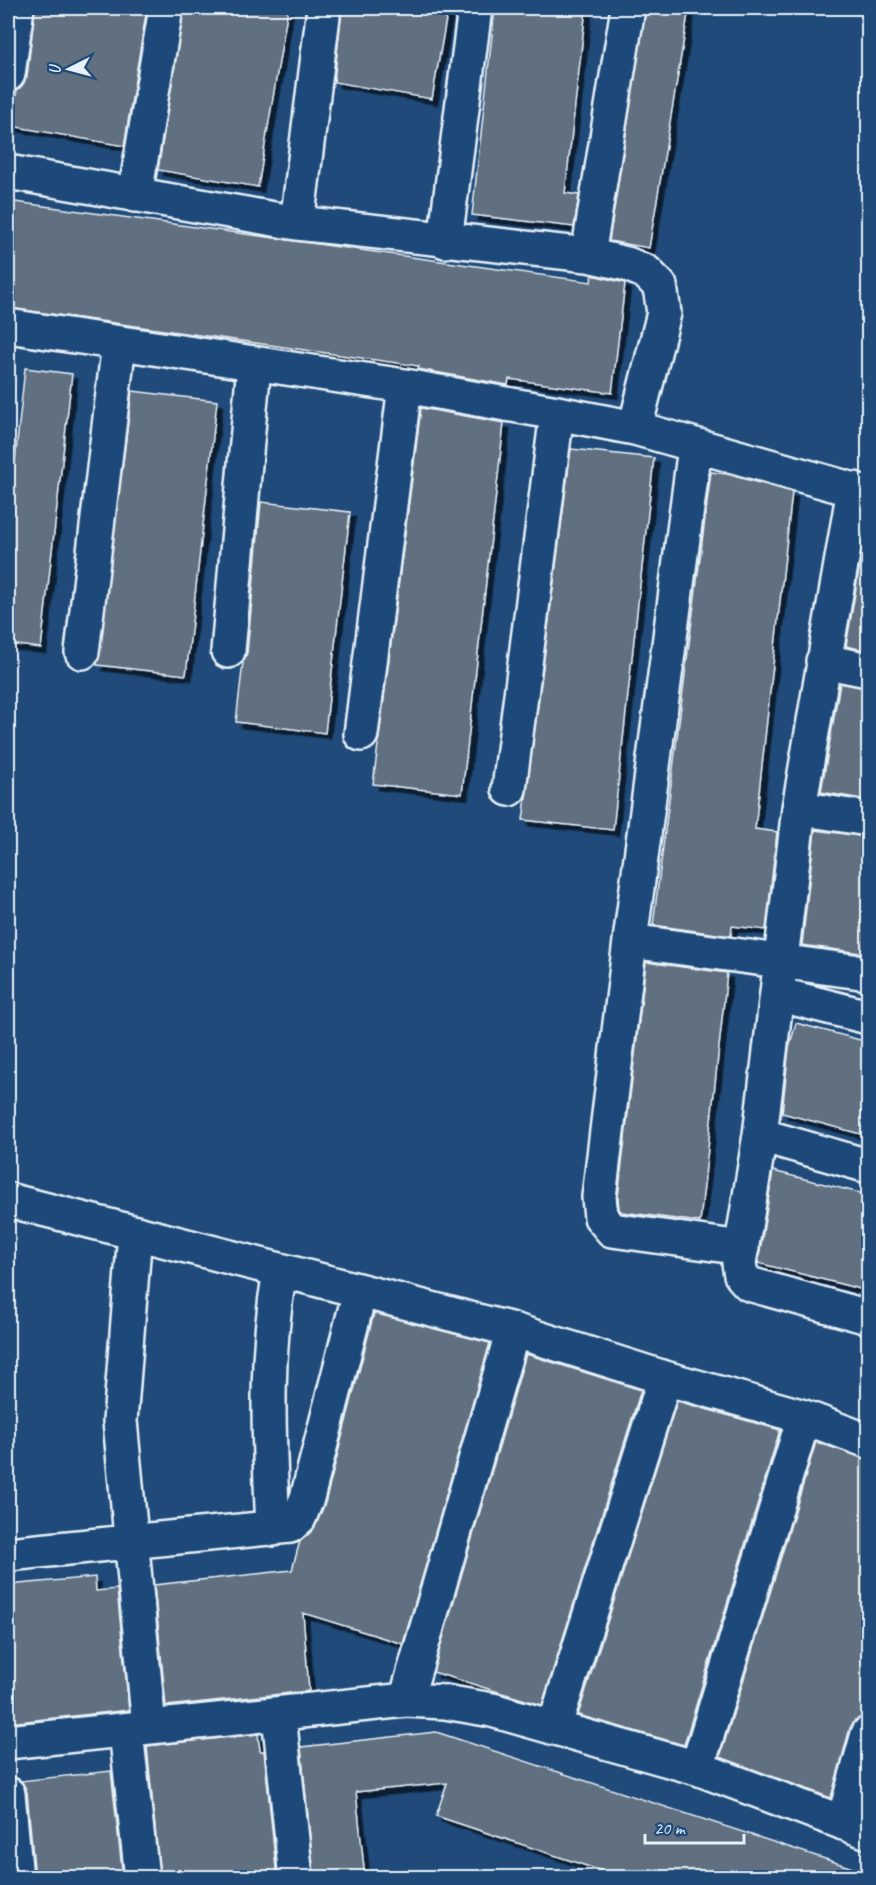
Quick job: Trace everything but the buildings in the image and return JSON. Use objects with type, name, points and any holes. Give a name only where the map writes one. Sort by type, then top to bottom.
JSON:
[{"type":"street","points":[[8,74],[16,8]]},
{"type":"street","points":[[135,195],[166,8]]},
{"type":"street","points":[[297,223],[324,8]]},
{"type":"street","points":[[445,241],[475,8]]},
{"type":"street","points":[[588,255],[628,8]]},
{"type":"street","points":[[8,172],[297,223],[588,255],[627,264],[646,272],[660,286],[664,313],[635,429]]},
{"type":"street","points":[[8,326],[254,365],[405,386],[557,413],[635,429],[861,491],[823,661],[799,808],[760,1135],[739,1263],[741,1275],[749,1284],[868,1317]]},
{"type":"street","points":[[82,652],[119,343]]},
{"type":"street","points":[[228,651],[254,365]]},
{"type":"street","points":[[361,734],[405,386]]},
{"type":"street","points":[[509,789],[557,413]]},
{"type":"street","points":[[695,447],[599,1197],[601,1217],[612,1230],[742,1248]]},
{"type":"street","points":[[823,661],[868,670]]},
{"type":"street","points":[[799,808],[868,819]]},
{"type":"street","points":[[630,941],[868,972]]},
{"type":"street","points":[[777,994],[868,1017]]},
{"type":"street","points":[[760,1135],[868,1166]]},
{"type":"street","points":[[8,1200],[513,1330],[665,1378],[804,1417],[868,1441]]},
{"type":"street","points":[[135,1233],[120,1421],[134,1544],[142,1878]]},
{"type":"street","points":[[273,1529],[267,1407],[268,1364],[270,1323],[280,1271]]},
{"type":"street","points":[[8,1554],[134,1544],[290,1526],[298,1518],[307,1498],[360,1291]]},
{"type":"street","points":[[406,1700],[513,1330]]},
{"type":"street","points":[[555,1728],[665,1378]]},
{"type":"street","points":[[698,1768],[804,1417]]},
{"type":"street","points":[[8,1742],[406,1700],[445,1702],[492,1710],[698,1768],[856,1827],[868,1734]]},
{"type":"street","points":[[279,1715],[296,1878]]},
{"type":"street","points":[[8,1794],[16,1878]]}]
